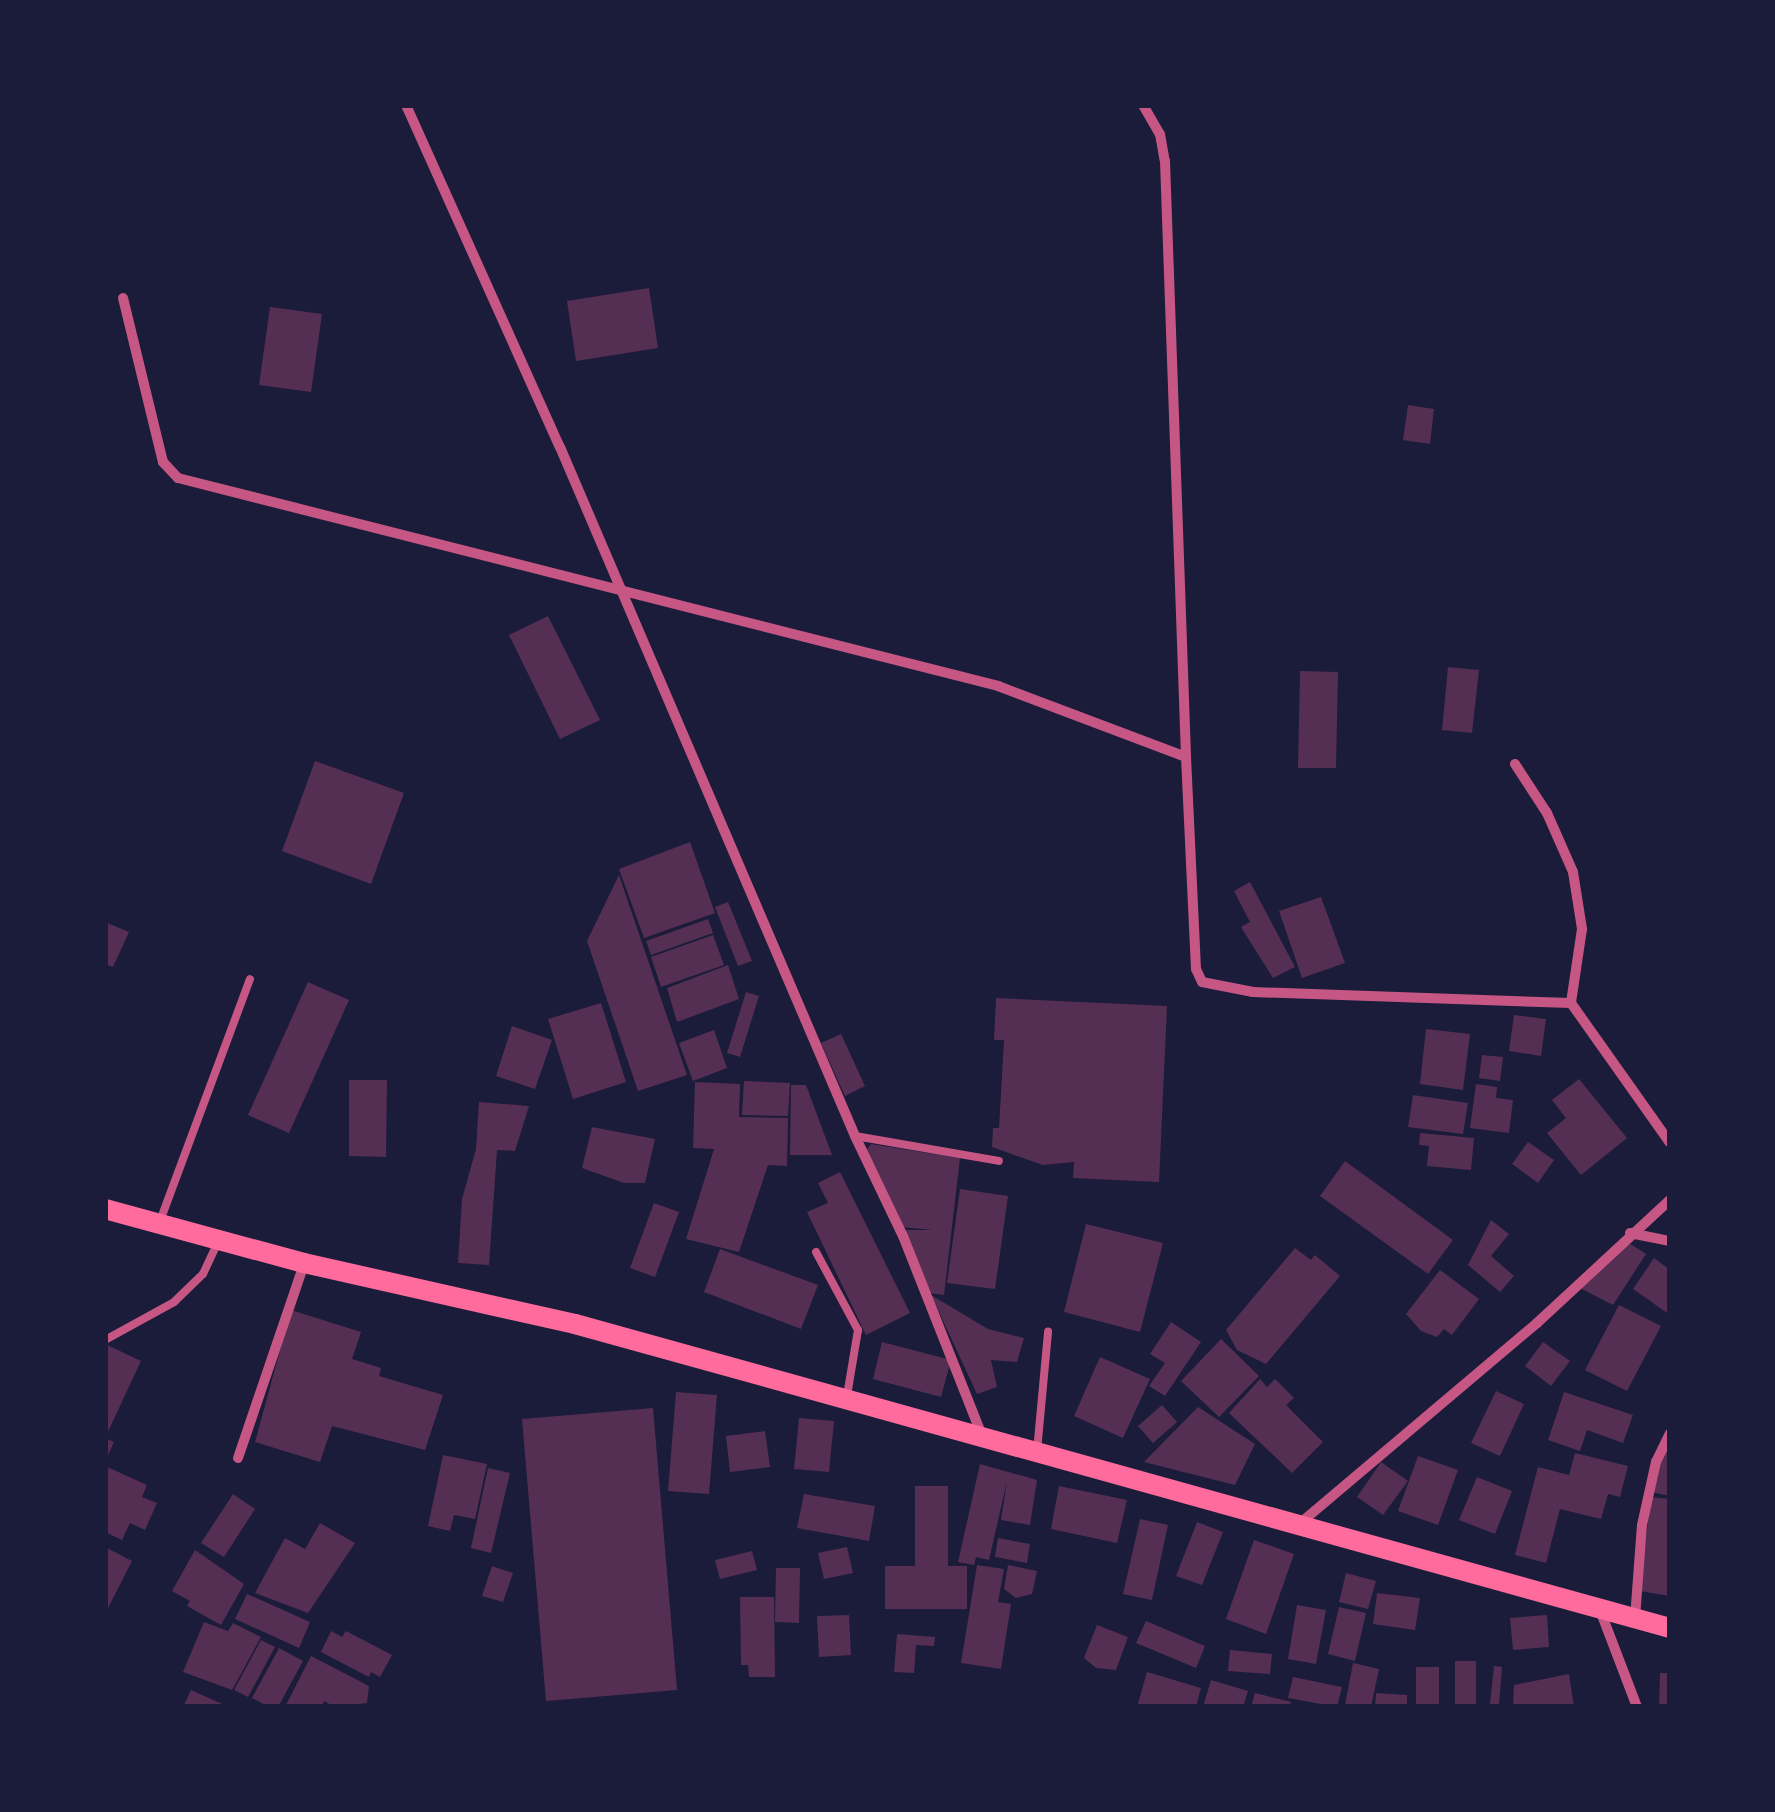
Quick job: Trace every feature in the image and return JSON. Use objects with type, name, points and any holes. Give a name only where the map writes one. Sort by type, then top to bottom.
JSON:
[{"type":"main road","points":[[105,1209],[304,1263],[574,1324],[1670,1628]]},
{"type":"street","points":[[406,105],[620,588],[855,1136],[903,1236],[983,1436]]},
{"type":"street","points":[[1143,105],[1160,134],[1164,161],[1186,756],[1196,969],[1202,982],[1252,992],[1571,1003]]},
{"type":"street","points":[[123,298],[164,462],[178,478],[998,686],[1186,756]]},
{"type":"street","points":[[1514,764],[1540,800],[1574,872],[1581,907],[1581,957],[1571,1003],[1670,1143]]},
{"type":"street","points":[[1296,1527],[1536,1323],[1670,1200]]},
{"type":"street","points":[[1630,1233],[1670,1241]]},
{"type":"street","points":[[238,1458],[304,1263]]},
{"type":"street","points":[[1634,1620],[1642,1525],[1656,1462],[1670,1433]]},
{"type":"street","points":[[1598,1607],[1637,1707]]},
{"type":"lane","points":[[160,1221],[250,980]]},
{"type":"lane","points":[[855,1136],[999,1160]]},
{"type":"lane","points":[[105,1340],[174,1302],[202,1274],[220,1238]]},
{"type":"lane","points":[[816,1252],[858,1330],[846,1399]]},
{"type":"lane","points":[[1037,1451],[1048,1332]]},
{"type":"building","points":[[649,288],[658,348],[576,361],[567,301]]},
{"type":"building","points":[[270,307],[322,314],[311,392],[259,385]]},
{"type":"building","points":[[1408,405],[1434,409],[1430,444],[1403,440]]},
{"type":"building","points":[[548,616],[600,720],[560,739],[509,635]]},
{"type":"building","points":[[1448,667],[1479,670],[1472,733],[1442,730]]},
{"type":"building","points":[[1300,671],[1338,672],[1336,768],[1298,768]]},
{"type":"building","points":[[315,761],[404,793],[371,884],[282,851]]},
{"type":"building","points":[[690,842],[715,913],[644,938],[619,869]]},
{"type":"building","points":[[619,875],[687,1075],[638,1091],[587,941]]},
{"type":"building","points":[[1250,882],[1295,967],[1273,978],[1241,927],[1250,922],[1234,891]]},
{"type":"building","points":[[1321,897],[1345,963],[1302,978],[1279,911]]},
{"type":"building","points":[[728,902],[752,961],[738,966],[715,907]]},
{"type":"building","points":[[708,919],[713,933],[651,955],[646,941]]},
{"type":"building","points":[[105,922],[129,932],[113,967],[105,964]]},
{"type":"building","points":[[713,935],[724,965],[661,987],[651,957]]},
{"type":"building","points":[[728,965],[739,999],[677,1022],[667,988]]},
{"type":"building","points":[[308,982],[349,1000],[289,1133],[248,1115]]},
{"type":"building","points":[[746,992],[759,996],[740,1057],[727,1053]]},
{"type":"building","points":[[996,998],[1167,1006],[1159,1182],[1073,1178],[1074,1162],[1043,1165],[992,1147],[993,1128],[999,1128],[1004,1040],[994,1040]]},
{"type":"building","points":[[601,1003],[626,1082],[573,1099],[548,1019]]},
{"type":"building","points":[[1514,1015],[1546,1019],[1541,1056],[1509,1051]]},
{"type":"building","points":[[512,1026],[552,1040],[535,1089],[496,1076]]},
{"type":"building","points":[[1426,1029],[1470,1034],[1463,1090],[1420,1084]]},
{"type":"building","points":[[714,1030],[727,1068],[693,1081],[679,1043]]},
{"type":"building","points":[[841,1034],[865,1086],[845,1096],[821,1043]]},
{"type":"building","points":[[1482,1055],[1503,1057],[1500,1081],[1479,1078]]},
{"type":"building","points":[[1579,1079],[1627,1138],[1581,1175],[1547,1133],[1566,1118],[1552,1100]]},
{"type":"building","points":[[349,1080],[387,1080],[386,1157],[349,1156]]},
{"type":"building","points":[[744,1081],[790,1083],[788,1116],[742,1115]]},
{"type":"building","points":[[695,1082],[740,1084],[739,1117],[788,1118],[787,1166],[768,1165],[739,1252],[686,1239],[714,1149],[693,1148]]},
{"type":"building","points":[[1476,1084],[1497,1087],[1496,1098],[1513,1100],[1509,1133],[1470,1128]]},
{"type":"building","points":[[791,1085],[806,1085],[832,1155],[790,1155]]},
{"type":"building","points":[[1413,1095],[1468,1103],[1463,1134],[1408,1127]]},
{"type":"building","points":[[479,1102],[529,1106],[515,1151],[497,1150],[489,1265],[458,1263],[462,1199],[476,1149]]},
{"type":"building","points":[[592,1127],[655,1139],[645,1183],[624,1183],[582,1168]]},
{"type":"building","points":[[1420,1133],[1474,1138],[1471,1170],[1427,1166],[1429,1146],[1419,1145]]},
{"type":"building","points":[[1528,1142],[1554,1160],[1538,1183],[1512,1164]]},
{"type":"building","points":[[871,1144],[960,1158],[944,1295],[928,1293],[903,1230],[933,1230],[900,1227],[865,1152]]},
{"type":"building","points":[[1345,1161],[1453,1240],[1428,1274],[1320,1196]]},
{"type":"building","points":[[840,1172],[910,1313],[866,1335],[807,1212],[828,1203],[818,1183]]},
{"type":"building","points":[[960,1189],[1008,1196],[995,1289],[947,1283]]},
{"type":"building","points":[[654,1203],[679,1212],[655,1277],[630,1268]]},
{"type":"building","points":[[1491,1220],[1509,1234],[1491,1256],[1514,1276],[1500,1292],[1468,1265]]},
{"type":"building","points":[[1086,1224],[1163,1243],[1140,1332],[1064,1312]]},
{"type":"building","points":[[1626,1241],[1646,1254],[1613,1305],[1578,1287]]},
{"type":"building","points":[[1295,1248],[1311,1260],[1315,1255],[1340,1276],[1266,1364],[1237,1350],[1226,1330]]},
{"type":"building","points":[[720,1249],[818,1285],[801,1329],[704,1292]]},
{"type":"building","points":[[1654,1258],[1670,1270],[1670,1315],[1633,1289]]},
{"type":"building","points":[[1440,1270],[1479,1299],[1452,1335],[1444,1329],[1437,1337],[1421,1331],[1406,1314]]},
{"type":"building","points":[[931,1295],[988,1329],[1024,1338],[1017,1362],[991,1360],[997,1387],[977,1394]]},
{"type":"building","points":[[1619,1305],[1661,1326],[1627,1391],[1585,1370]]},
{"type":"building","points":[[291,1310],[361,1332],[352,1359],[381,1368],[379,1376],[443,1395],[425,1450],[332,1426],[320,1462],[255,1442]]},
{"type":"building","points":[[1171,1322],[1201,1342],[1165,1396],[1149,1386],[1165,1363],[1150,1354]]},
{"type":"building","points":[[1221,1339],[1259,1376],[1219,1417],[1181,1381]]},
{"type":"building","points":[[882,1342],[951,1360],[941,1397],[873,1379]]},
{"type":"building","points":[[1543,1342],[1570,1361],[1551,1386],[1525,1366]]},
{"type":"building","points":[[105,1344],[141,1361],[105,1438]]},
{"type":"building","points":[[1100,1357],[1150,1379],[1123,1438],[1074,1416]]},
{"type":"building","points":[[1260,1379],[1267,1387],[1275,1379],[1294,1398],[1286,1405],[1323,1442],[1292,1473],[1229,1413]]},
{"type":"building","points":[[1496,1391],[1524,1404],[1500,1456],[1471,1443]]},
{"type":"building","points":[[676,1392],[717,1395],[709,1494],[668,1491]]},
{"type":"building","points":[[1564,1392],[1633,1415],[1623,1443],[1587,1430],[1580,1451],[1548,1440]]},
{"type":"building","points":[[1162,1405],[1177,1422],[1153,1443],[1138,1426]]},
{"type":"building","points":[[1198,1407],[1255,1444],[1235,1485],[1144,1462]]},
{"type":"building","points":[[653,1408],[677,1690],[546,1701],[522,1419]]},
{"type":"building","points":[[799,1418],[834,1421],[829,1472],[794,1469]]},
{"type":"building","points":[[765,1431],[770,1467],[730,1472],[726,1436]]},
{"type":"building","points":[[105,1438],[114,1442],[105,1462]]},
{"type":"building","points":[[1666,1446],[1670,1447],[1670,1496],[1651,1492]]},
{"type":"building","points":[[1575,1453],[1628,1466],[1620,1497],[1608,1494],[1601,1519],[1560,1509],[1546,1563],[1515,1555],[1538,1467],[1569,1475]]},
{"type":"building","points":[[443,1455],[487,1464],[475,1519],[454,1515],[450,1531],[428,1526]]},
{"type":"building","points":[[1418,1456],[1458,1470],[1438,1525],[1398,1511]]},
{"type":"building","points":[[1381,1462],[1408,1481],[1383,1515],[1357,1497]]},
{"type":"building","points":[[980,1464],[1037,1480],[1030,1525],[1001,1520],[1007,1481],[989,1560],[976,1557],[974,1565],[958,1562]]},
{"type":"building","points":[[105,1466],[147,1485],[142,1497],[157,1503],[145,1530],[130,1523],[122,1540],[105,1532]]},
{"type":"building","points":[[488,1468],[510,1473],[491,1553],[471,1548]]},
{"type":"building","points":[[1477,1477],[1512,1491],[1495,1534],[1459,1520]]},
{"type":"building","points":[[915,1486],[948,1486],[948,1566],[967,1566],[967,1609],[885,1609],[885,1566],[915,1566]]},
{"type":"building","points":[[1059,1486],[1127,1500],[1117,1543],[1051,1529]]},
{"type":"building","points":[[233,1494],[255,1509],[224,1557],[201,1543]]},
{"type":"building","points":[[804,1494],[875,1506],[869,1541],[797,1528]]},
{"type":"building","points":[[1651,1497],[1670,1499],[1670,1596],[1640,1591]]},
{"type":"building","points":[[1140,1519],[1168,1525],[1152,1600],[1123,1594]]},
{"type":"building","points":[[1197,1522],[1223,1532],[1202,1585],[1176,1576]]},
{"type":"building","points":[[320,1523],[355,1543],[308,1613],[255,1593],[285,1538],[305,1549]]},
{"type":"building","points":[[998,1538],[1030,1544],[1027,1563],[995,1557]]},
{"type":"building","points":[[1254,1540],[1294,1554],[1266,1634],[1226,1619]]},
{"type":"building","points":[[847,1547],[853,1573],[824,1579],[818,1553]]},
{"type":"building","points":[[107,1548],[132,1561],[105,1614],[105,1552]]},
{"type":"building","points":[[195,1550],[244,1584],[221,1625],[187,1606],[190,1601],[172,1591]]},
{"type":"building","points":[[752,1551],[757,1570],[720,1579],[715,1560]]},
{"type":"building","points":[[977,1565],[1004,1569],[998,1602],[1011,1604],[1001,1669],[961,1663]]},
{"type":"building","points":[[1008,1565],[1037,1571],[1032,1594],[1016,1598],[1004,1589]]},
{"type":"building","points":[[492,1566],[513,1573],[503,1602],[482,1596]]},
{"type":"building","points":[[776,1568],[800,1568],[799,1623],[775,1622]]},
{"type":"building","points":[[1346,1573],[1376,1581],[1368,1609],[1339,1602]]},
{"type":"building","points":[[1377,1593],[1420,1598],[1415,1630],[1373,1624]]},
{"type":"building","points":[[247,1594],[310,1622],[299,1648],[235,1619]]},
{"type":"building","points":[[740,1597],[774,1597],[775,1677],[749,1677],[748,1665],[741,1665]]},
{"type":"building","points":[[1297,1605],[1326,1610],[1316,1664],[1288,1659]]},
{"type":"building","points":[[1339,1607],[1366,1613],[1355,1661],[1328,1654]]},
{"type":"building","points":[[849,1615],[851,1655],[819,1657],[817,1616]]},
{"type":"building","points":[[1547,1615],[1549,1647],[1513,1650],[1510,1618]]},
{"type":"building","points":[[1146,1621],[1205,1646],[1196,1668],[1136,1643]]},
{"type":"building","points":[[204,1622],[228,1631],[233,1623],[261,1637],[232,1690],[183,1672]]},
{"type":"building","points":[[1097,1625],[1128,1637],[1116,1670],[1096,1668],[1084,1658]]},
{"type":"building","points":[[331,1631],[342,1637],[346,1631],[392,1655],[380,1677],[371,1672],[369,1677],[321,1652]]},
{"type":"building","points":[[897,1634],[935,1637],[934,1646],[916,1645],[914,1673],[894,1672]]},
{"type":"building","points":[[261,1640],[275,1647],[248,1697],[234,1690]]},
{"type":"building","points":[[279,1648],[303,1661],[278,1707],[269,1707],[252,1698]]},
{"type":"building","points":[[1230,1650],[1272,1654],[1270,1674],[1228,1671]]},
{"type":"building","points":[[311,1656],[369,1686],[367,1703],[335,1707],[324,1701],[321,1707],[285,1707]]},
{"type":"building","points":[[1455,1661],[1476,1661],[1476,1707],[1455,1707]]},
{"type":"building","points":[[1353,1663],[1379,1669],[1371,1707],[1345,1705]]},
{"type":"building","points":[[1494,1666],[1502,1667],[1499,1705],[1490,1704]]},
{"type":"building","points":[[1416,1667],[1439,1667],[1439,1707],[1416,1707]]},
{"type":"building","points":[[1147,1672],[1201,1688],[1196,1707],[1137,1707]]},
{"type":"building","points":[[1660,1673],[1670,1673],[1670,1707],[1659,1707]]},
{"type":"building","points":[[1569,1674],[1574,1707],[1513,1707],[1514,1685]]},
{"type":"building","points":[[1293,1677],[1342,1687],[1337,1707],[1288,1698]]},
{"type":"building","points":[[1211,1680],[1248,1691],[1243,1707],[1203,1707]]},
{"type":"building","points":[[191,1690],[229,1707],[183,1707]]},
{"type":"building","points":[[1255,1693],[1291,1702],[1289,1707],[1251,1707]]},
{"type":"building","points":[[1376,1693],[1407,1695],[1407,1707],[1375,1707]]}]
